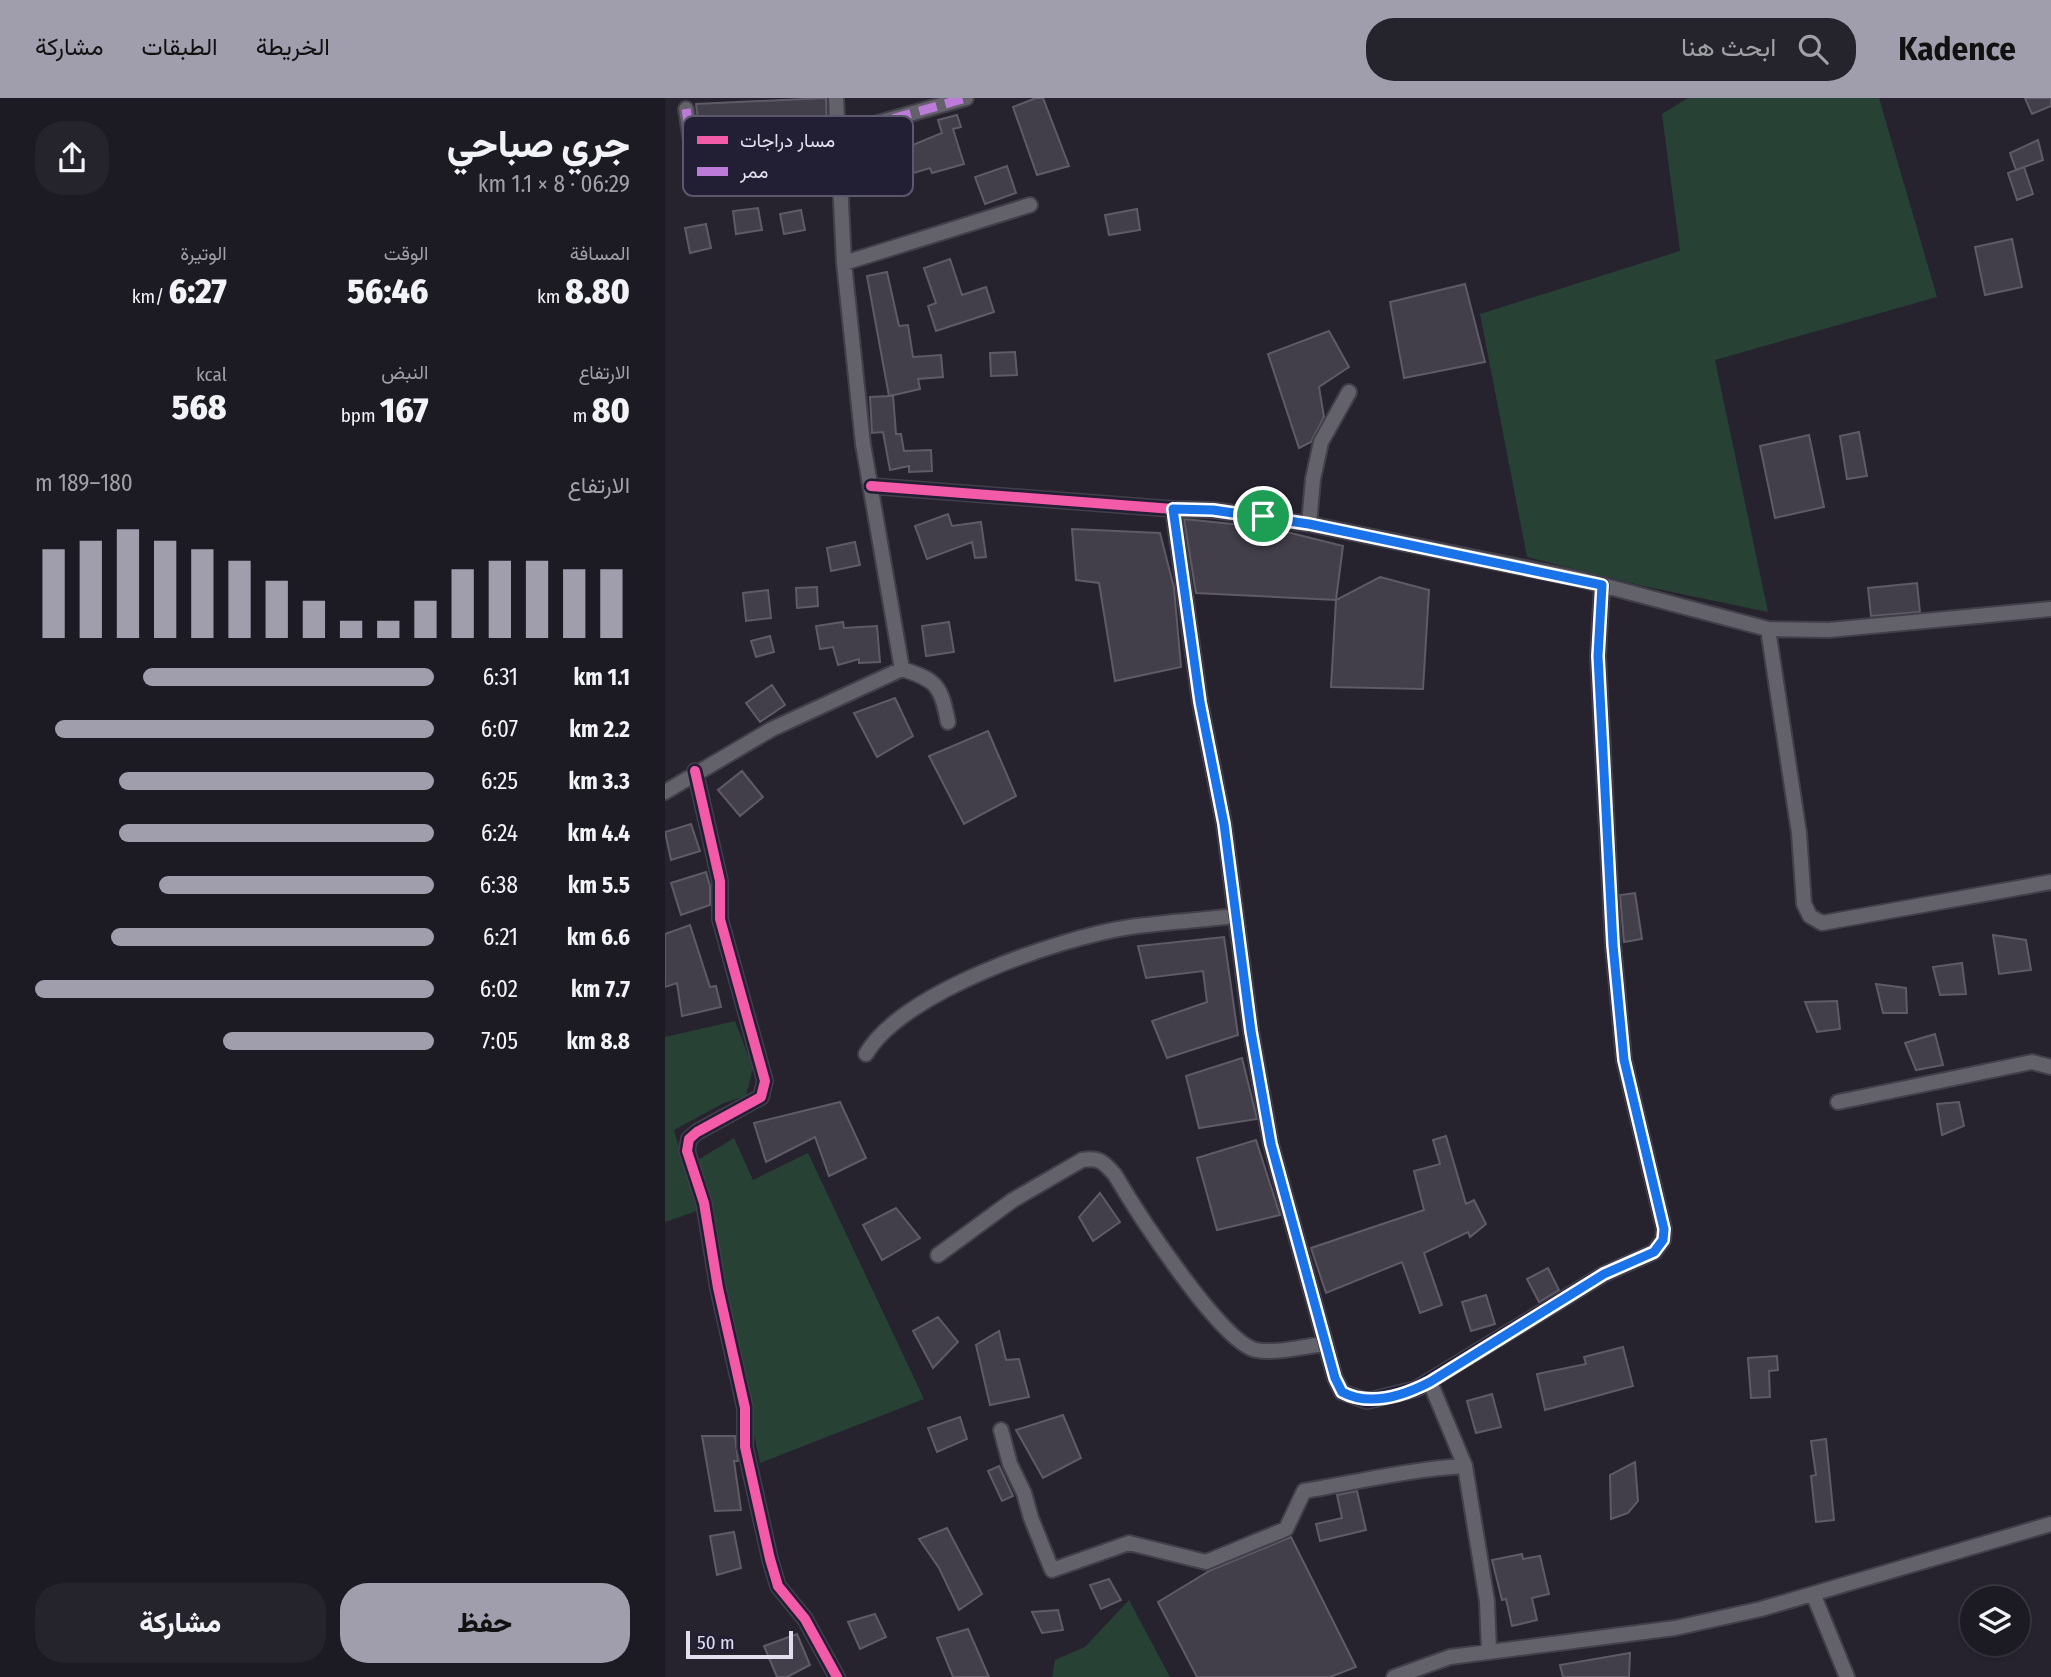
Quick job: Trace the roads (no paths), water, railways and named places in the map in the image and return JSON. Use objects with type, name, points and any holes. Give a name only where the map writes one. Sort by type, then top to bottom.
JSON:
[{"type":"street","points":[[836,98],[836,116]]},
{"type":"street","points":[[906,116],[966,98]]},
{"type":"street","points":[[686,109],[687,116]]},
{"type":"street","points":[[840,196],[863,444],[902,669]]},
{"type":"street","points":[[844,263],[1030,205]]},
{"type":"street","points":[[1309,524],[1313,479],[1321,442],[1349,392]]},
{"type":"street","points":[[871,486],[1213,510],[1309,524],[1602,585],[1691,611],[1768,629],[1829,629],[2051,609]]},
{"type":"street","points":[[1173,509],[1200,702],[1224,824],[1271,1144],[1335,1378],[1342,1392],[1367,1401],[1416,1389],[1430,1382],[1604,1274],[1654,1252],[1663,1240],[1664,1229],[1624,1060],[1613,945],[1598,656],[1602,585]]},
{"type":"street","points":[[1768,629],[1799,833],[1804,904],[1810,916],[1822,923],[2051,881]]},
{"type":"street","points":[[665,792],[772,729],[902,669],[927,677],[936,684],[948,722]]},
{"type":"street","points":[[695,772],[720,881],[720,919],[765,1081],[761,1097],[697,1132],[689,1139],[687,1151],[704,1203],[717,1288],[745,1408],[745,1447],[770,1559],[778,1586],[805,1619],[837,1677]]},
{"type":"street","points":[[866,1054],[873,1041],[894,1023],[934,997],[990,969],[1062,943],[1128,927],[1236,916]]},
{"type":"street","points":[[1838,1102],[2032,1062],[2051,1067]]},
{"type":"street","points":[[938,1255],[1013,1200],[1082,1160],[1095,1158],[1103,1161],[1115,1175],[1191,1287],[1235,1339],[1258,1350],[1325,1344]]},
{"type":"street","points":[[1430,1382],[1465,1466],[1487,1601],[1489,1651]]},
{"type":"street","points":[[1001,1430],[1010,1464],[1024,1493],[1052,1570],[1129,1543],[1206,1562],[1286,1529],[1304,1491],[1369,1481],[1416,1469],[1465,1466]]},
{"type":"street","points":[[1394,1677],[1416,1674],[1450,1657],[1675,1628],[1814,1596],[2051,1524]]},
{"type":"street","points":[[1814,1596],[1847,1677]]}]
